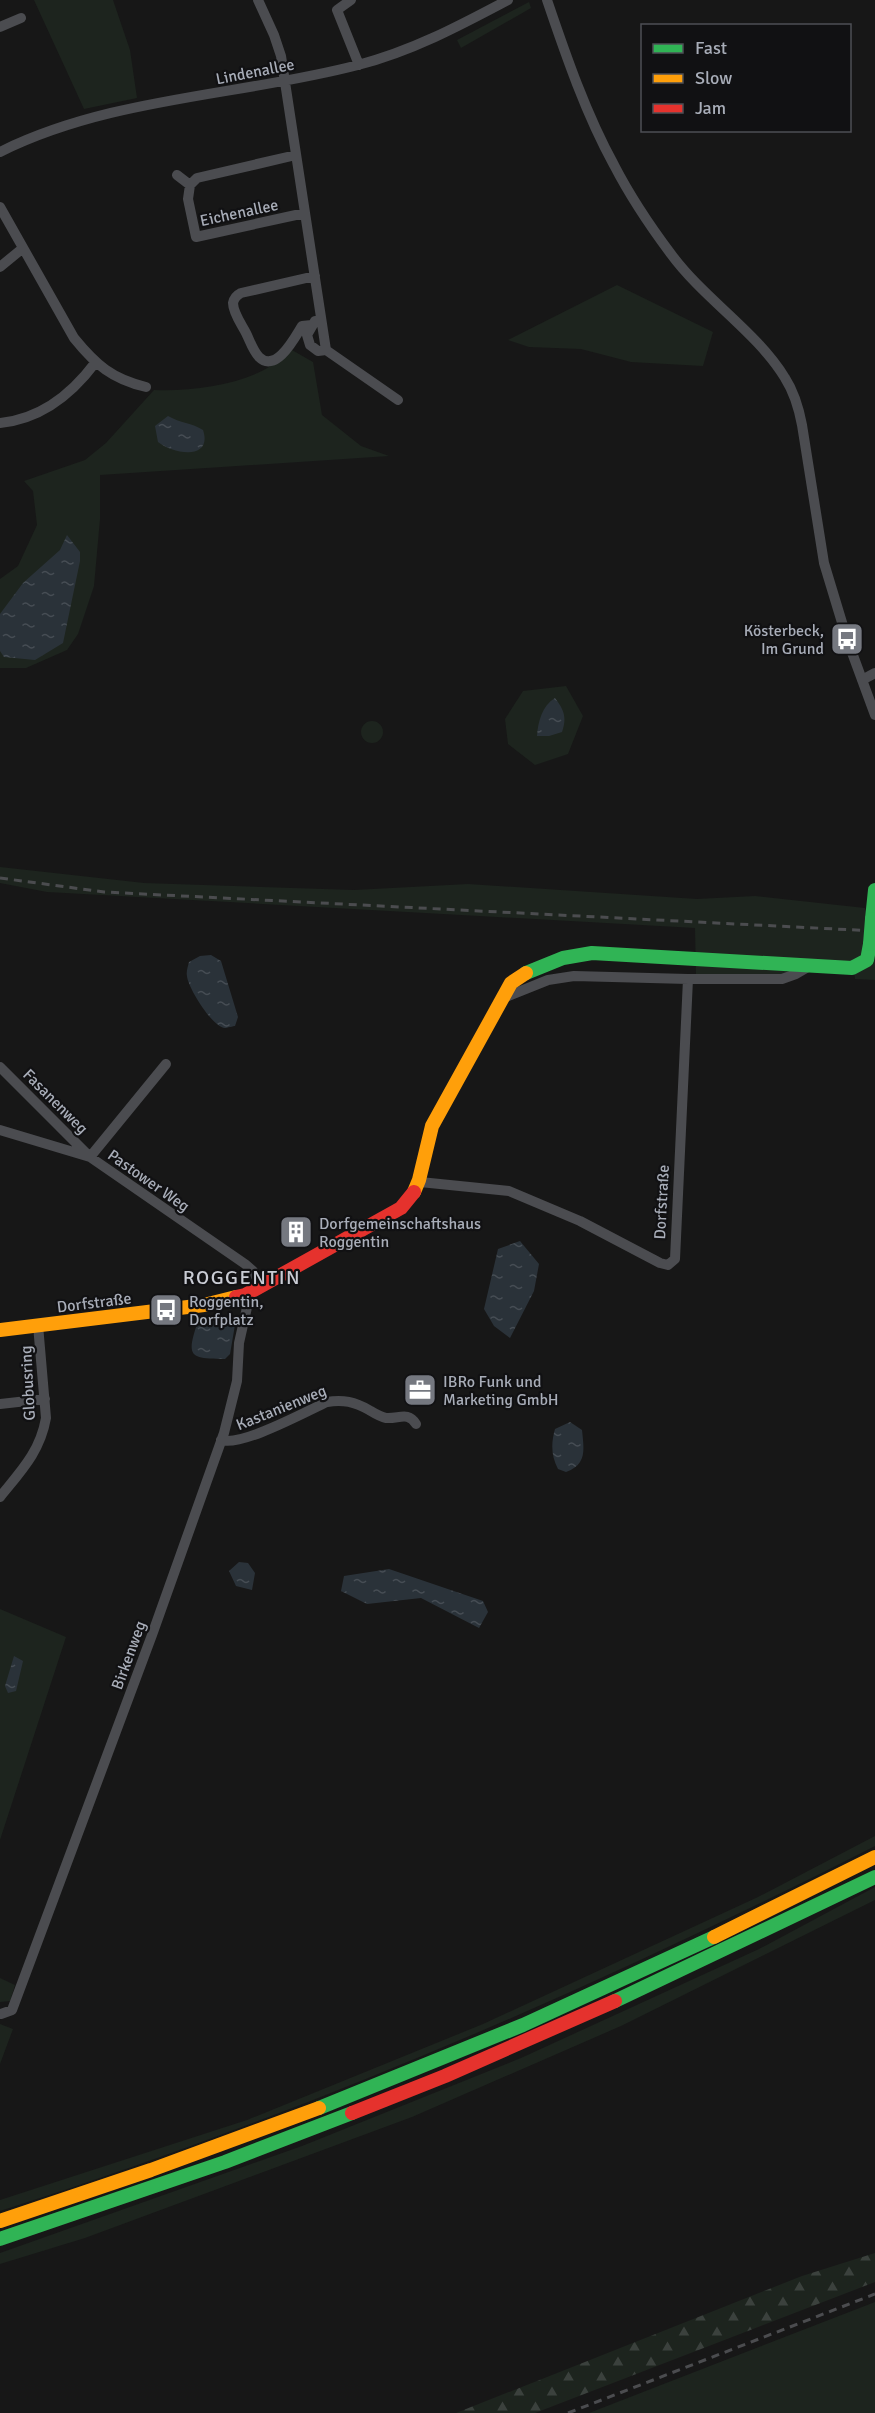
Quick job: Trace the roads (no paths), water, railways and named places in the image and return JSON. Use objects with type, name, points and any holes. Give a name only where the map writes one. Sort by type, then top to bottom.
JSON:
[{"type":"main road","name":"Dorfstraße","points":[[0,1330],[204,1305],[245,1295],[401,1208],[416,1192],[420,1182],[426,1142],[432,1126],[511,983],[527,972],[563,958],[592,953],[852,968],[867,960],[875,890]]},
{"type":"main road","points":[[0,2221],[192,2156],[446,2057],[598,1992],[875,1857]]},
{"type":"main road","points":[[0,2239],[142,2192],[309,2131],[453,2074],[607,2007],[762,1934],[875,1877]]},
{"type":"street","name":"Eichenallee","points":[[258,0],[274,35],[285,80],[327,350]]},
{"type":"street","points":[[351,0],[337,10],[359,65]]},
{"type":"street","name":"Lindenallee","points":[[0,152],[36,135],[81,120],[359,65],[395,54],[450,31],[508,0]]},
{"type":"street","points":[[547,0],[584,101],[613,165],[641,212],[697,286],[757,344],[787,380],[799,409],[824,563],[847,639],[875,715]]},
{"type":"street","points":[[0,27],[21,18]]},
{"type":"street","points":[[177,175],[190,184],[197,178],[296,155]]},
{"type":"street","name":"Eichenallee","points":[[190,184],[188,199],[196,237],[305,213]]},
{"type":"street","points":[[0,207],[74,338],[95,363],[126,383],[146,387]]},
{"type":"street","points":[[0,267],[23,248]]},
{"type":"street","points":[[312,326],[302,326],[285,351],[272,362],[266,362],[256,353],[234,311],[233,302],[242,292],[315,276]]},
{"type":"street","points":[[320,314],[307,334],[310,345],[318,351],[327,350],[398,400]]},
{"type":"street","points":[[0,423],[11,422],[40,412],[59,402],[73,390],[95,363]]},
{"type":"street","points":[[862,680],[875,673]]},
{"type":"street","name":"Dorfstraße","points":[[501,1000],[548,980],[574,976],[782,979],[808,967]]},
{"type":"street","name":"Dorfstraße","points":[[420,1182],[509,1191],[580,1221],[660,1263],[668,1265],[672,1262],[675,1259],[688,979]]},
{"type":"street","points":[[90,1157],[166,1064]]},
{"type":"street","name":"Fasanenweg","points":[[0,1067],[90,1157]]},
{"type":"street","name":"Pastower Weg","points":[[0,1130],[90,1157],[245,1264],[253,1271],[261,1286]]},
{"type":"street","name":"Birkenweg","points":[[1,2014],[12,2010],[152,1635],[221,1440],[233,1403],[237,1381],[239,1343],[248,1303],[245,1295]]},
{"type":"street","name":"Globusring","points":[[0,1497],[38,1447],[46,1418],[38,1325]]},
{"type":"street","points":[[0,1404],[45,1399]]},
{"type":"street","name":"Kastanienweg","points":[[221,1440],[228,1443],[244,1440],[327,1402],[341,1400],[387,1418],[406,1416],[412,1418],[416,1424]]},
{"type":"water","points":[[168,416],[203,430],[205,440],[202,447],[197,451],[181,452],[158,442],[155,426]]},
{"type":"water","points":[[67,535],[80,552],[80,561],[63,643],[35,660],[4,657],[0,651],[0,614],[23,583],[60,550]]},
{"type":"water","points":[[555,698],[564,714],[562,732],[549,736],[537,736],[542,715],[547,705]]},
{"type":"water","points":[[211,955],[221,961],[238,1017],[235,1026],[225,1028],[214,1022],[202,1007],[188,982],[189,962],[200,956]]},
{"type":"water","points":[[520,1241],[539,1264],[534,1291],[510,1338],[494,1326],[484,1309],[498,1249]]},
{"type":"water","points":[[230,1315],[236,1319],[230,1354],[225,1359],[213,1359],[194,1354],[192,1342],[198,1321]]},
{"type":"water","points":[[570,1422],[582,1430],[583,1456],[578,1465],[566,1472],[558,1469],[552,1444],[555,1429]]},
{"type":"water","points":[[239,1562],[248,1563],[255,1573],[252,1590],[236,1586],[229,1571]]},
{"type":"water","points":[[389,1569],[483,1601],[488,1612],[479,1628],[421,1598],[367,1604],[341,1591],[344,1576]]},
{"type":"water","points":[[14,1656],[23,1661],[16,1691],[8,1693],[5,1686]]},
{"type":"railway","points":[[0,878],[104,892],[875,931]]},
{"type":"railway","points":[[568,2413],[875,2294]]},
{"type":"place","name":"Kösterbeck, Im Grund","points":[[847,639]]},
{"type":"place","name":"Dorfgemeinschaftshaus Roggentin","points":[[296,1232]]},
{"type":"place","name":"Roggentin, Dorfplatz","points":[[166,1310]]},
{"type":"place","name":"IBRo Funk und Marketing GmbH","points":[[420,1390]]},
{"type":"district","name":"ROGGENTIN","points":[[242,1277]]}]
